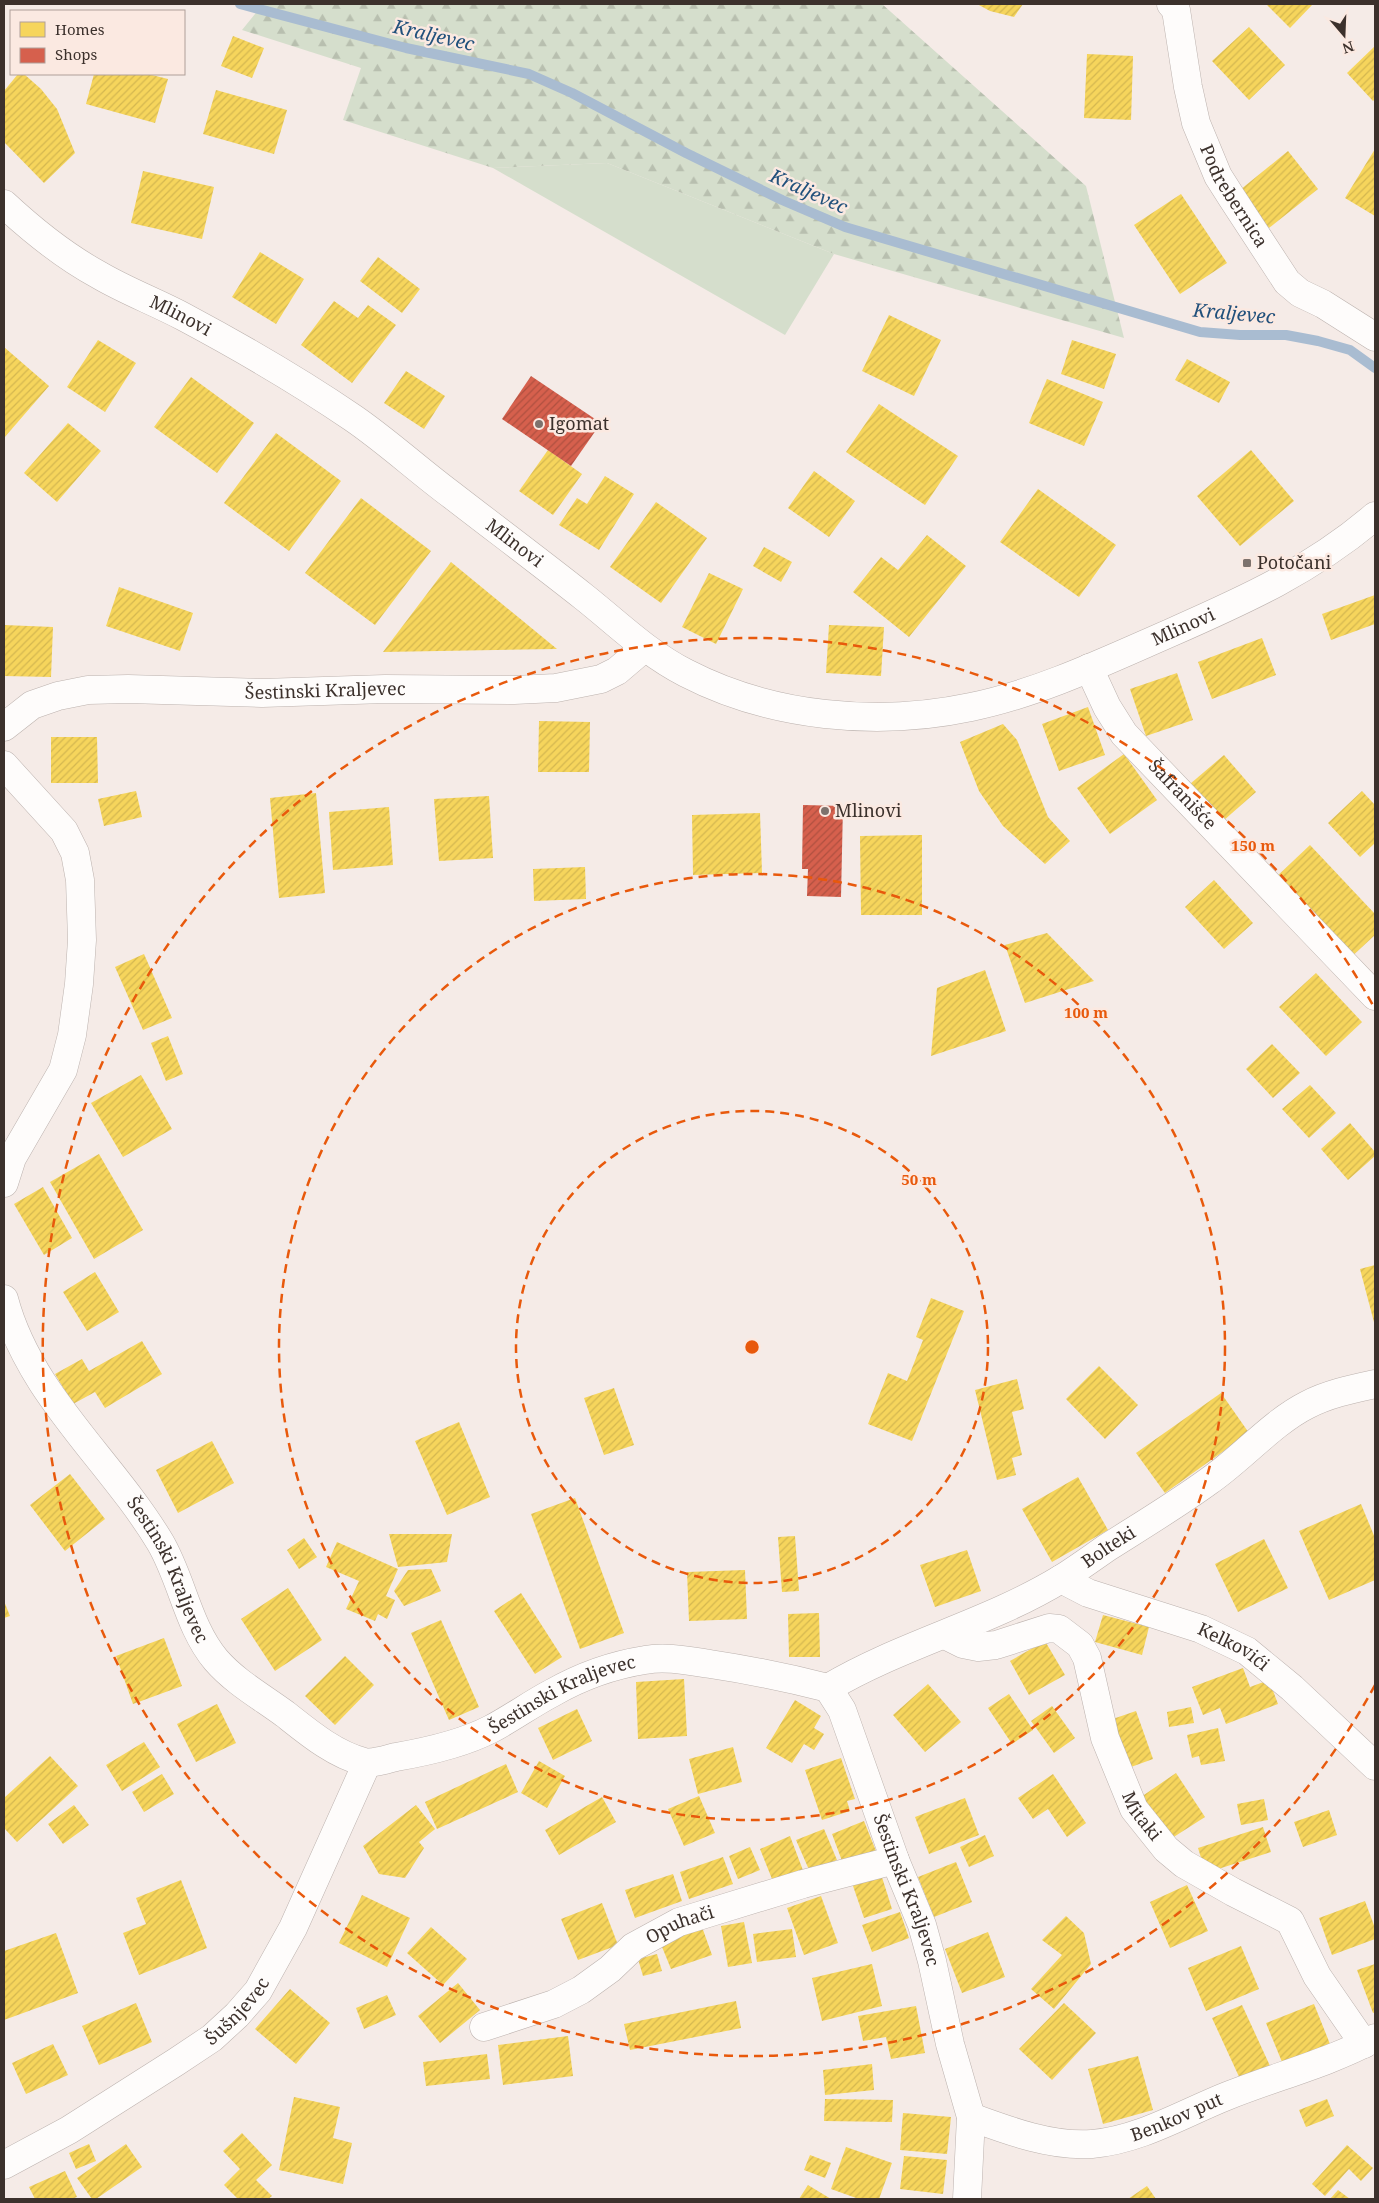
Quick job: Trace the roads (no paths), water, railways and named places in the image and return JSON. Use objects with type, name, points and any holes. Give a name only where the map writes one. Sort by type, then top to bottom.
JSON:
[{"type":"street","name":"Podrebernica","points":[[1171,4],[1176,10],[1188,87],[1196,123],[1218,176],[1227,191],[1287,282],[1300,293],[1323,304],[1375,337]]},
{"type":"street","name":"Mlinovi","points":[[4,204],[60,250],[96,274],[179,314],[276,367],[358,422],[574,590],[644,648],[685,672],[724,690],[783,707],[839,715],[888,717],[928,715],[975,707],[1045,685],[1089,668],[1261,592],[1306,568],[1372,524]]},
{"type":"street","name":"Šestinski Kraljevec","points":[[4,727],[32,705],[58,696],[88,690],[128,689],[262,693],[384,689],[514,690],[556,688],[601,679],[618,671],[644,648]]},
{"type":"street","name":"Šafranišće","points":[[1089,668],[1124,734],[1375,996]]},
{"type":"street","points":[[4,766],[64,831],[74,853],[80,880],[82,909],[79,984],[72,1035],[64,1070],[12,1158],[4,1183]]},
{"type":"street","name":"Šestinski Kraljevec","points":[[4,1299],[10,1323],[38,1378],[135,1504],[159,1540],[173,1565],[200,1633],[215,1659],[236,1679],[320,1741],[341,1754],[367,1763],[440,1746],[488,1730],[562,1688],[613,1667],[647,1660],[677,1659],[716,1665],[790,1678],[828,1688],[842,1710],[894,1860],[922,1925],[932,1961],[950,2044],[971,2118],[967,2199]]},
{"type":"street","name":"Bolteki","points":[[828,1688],[872,1664],[945,1636],[1005,1609],[1061,1579],[1209,1481],[1306,1405],[1345,1391],[1375,1384]]},
{"type":"street","name":"Kelkovići","points":[[1061,1579],[1088,1593],[1201,1629],[1247,1652],[1292,1688],[1375,1766]]},
{"type":"street","name":"Mitaki","points":[[945,1636],[963,1644],[978,1647],[996,1644],[1049,1628],[1059,1629],[1080,1644],[1087,1658],[1105,1738],[1134,1809],[1166,1849],[1184,1864],[1290,1922],[1317,1976],[1370,2041]]},
{"type":"street","name":"Šušnjevec","points":[[4,2164],[69,2130],[176,2062],[212,2038],[237,2015],[258,1991],[293,1928],[367,1763]]},
{"type":"street","name":"Opuhači","points":[[484,2027],[546,2007],[581,1990],[610,1969],[633,1947],[679,1922],[803,1884],[894,1860]]},
{"type":"street","name":"Benkov put","points":[[971,2118],[1011,2132],[1054,2141],[1091,2144],[1114,2141],[1140,2133],[1228,2096],[1339,2055],[1370,2041]]},
{"type":"waterway","name":"Kraljevec","points":[[240,4],[406,48],[529,74],[572,93],[686,153],[782,200],[845,227],[1200,332],[1240,335],[1286,335],[1318,341],[1350,350],[1375,368]]},
{"type":"place","name":"Igomat","points":[[539,424]]},
{"type":"place","name":"Potočani","points":[[1247,563]]},
{"type":"place","name":"Mlinovi","points":[[825,811]]}]
